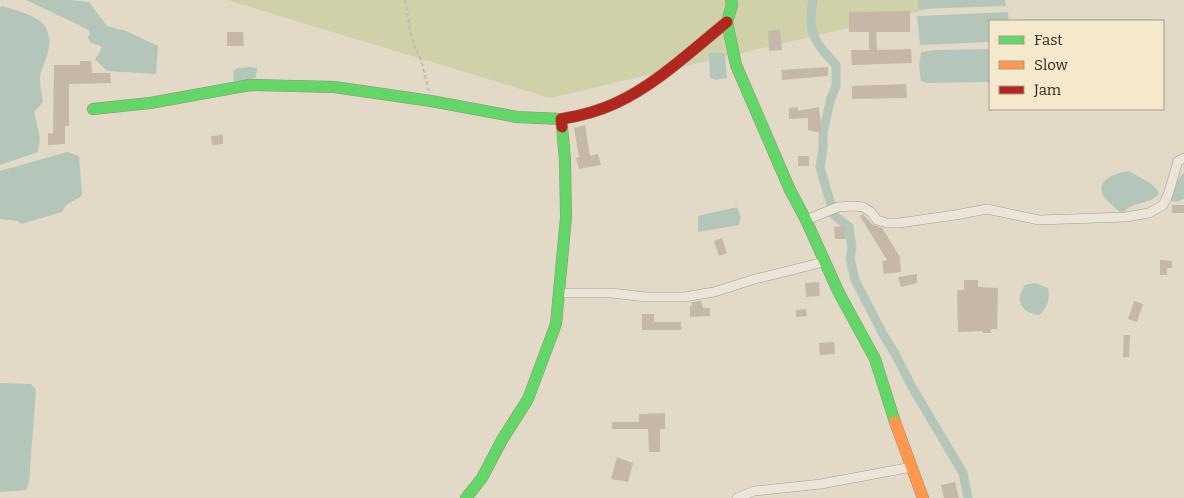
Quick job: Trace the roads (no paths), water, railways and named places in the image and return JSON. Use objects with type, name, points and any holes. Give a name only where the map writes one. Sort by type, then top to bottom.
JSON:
[{"type":"street","points":[[93,109],[186,97],[250,85],[334,87],[431,101],[517,117],[570,118],[618,103],[653,80],[726,22],[732,5],[731,0]]},
{"type":"street","points":[[726,22],[736,65],[790,190],[806,220],[824,262],[875,359],[888,404],[923,498]]},
{"type":"street","points":[[466,498],[482,478],[502,440],[528,399],[556,324],[566,217],[565,160],[561,119]]},
{"type":"street","points":[[806,220],[838,207],[854,206],[863,207],[871,212],[877,220],[887,223],[899,223],[987,209],[1039,220],[1126,217],[1149,213],[1163,205],[1168,195],[1178,161],[1184,158]]},
{"type":"street","points":[[560,293],[611,293],[646,297],[684,297],[714,292],[755,279],[824,262]]},
{"type":"street","points":[[737,498],[754,491],[821,484],[912,467]]},
{"type":"waterway","points":[[813,0],[811,21],[814,36],[817,43],[836,65],[836,86],[831,98],[823,132],[820,167],[834,215],[849,227],[852,248],[850,258],[855,280],[912,387],[963,473],[968,498]]}]
